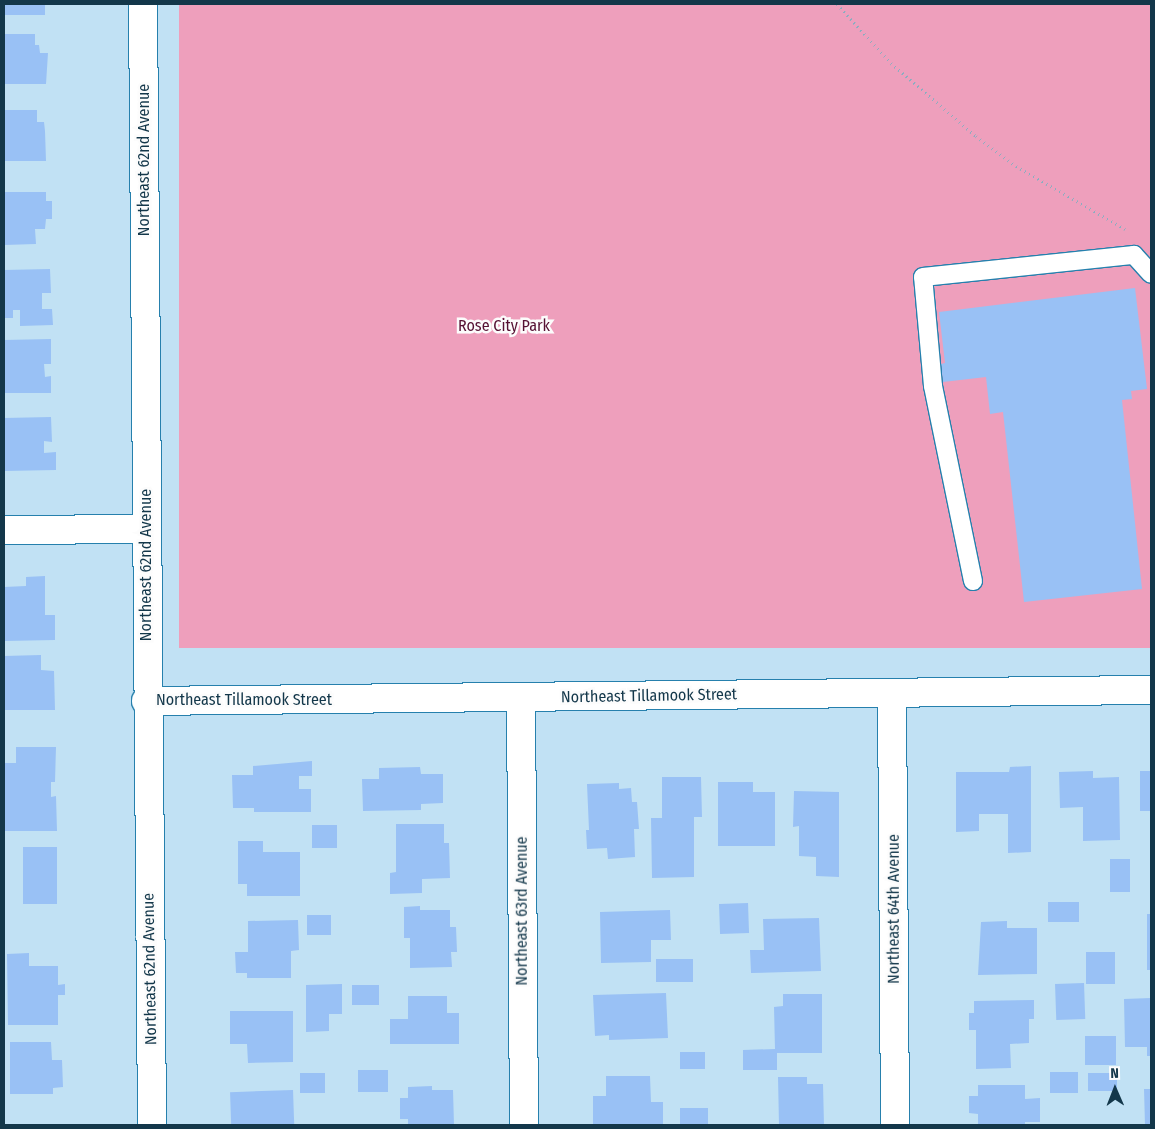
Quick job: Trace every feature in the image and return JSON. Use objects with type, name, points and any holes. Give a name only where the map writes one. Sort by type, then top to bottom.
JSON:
[{"type":"street","name":"Northeast 62nd Avenue","points":[[142,4],[146,700],[152,1125]]},
{"type":"street","points":[[4,530],[146,529]]},
{"type":"street","name":"Northeast Tillamook Street","points":[[146,700],[1151,690]]},
{"type":"street","name":"Northeast 64th Avenue","points":[[892,693],[895,1125]]},
{"type":"street","name":"Northeast 63rd Avenue","points":[[521,697],[524,1125]]},
{"type":"lane","points":[[973,581],[933,386],[923,277],[1134,255],[1151,274]]},
{"type":"path","points":[[837,4],[891,63],[976,136],[1016,166],[1129,231]]},
{"type":"green space","name":"Rose City Park","points":[[179,4],[1151,4],[1151,648],[179,648]]},
{"type":"building","points":[[4,4],[45,4],[45,15],[4,15]]},
{"type":"building","points":[[4,34],[35,34],[35,45],[39,45],[40,53],[48,53],[46,84],[4,84]]},
{"type":"building","points":[[4,110],[37,110],[37,122],[44,122],[46,161],[4,161]]},
{"type":"building","points":[[4,192],[46,192],[46,201],[52,201],[52,219],[46,219],[45,229],[35,229],[36,244],[4,245]]},
{"type":"building","points":[[50,269],[51,293],[42,293],[42,309],[52,309],[53,325],[20,326],[20,310],[13,310],[13,318],[4,318],[4,270]]},
{"type":"building","points":[[1135,288],[1147,389],[1131,391],[1132,399],[1122,400],[1142,589],[1024,602],[1003,412],[990,414],[986,377],[943,382],[941,364],[945,363],[939,312]]},
{"type":"building","points":[[51,339],[51,364],[44,364],[45,377],[51,376],[51,393],[4,393],[4,340]]},
{"type":"building","points":[[51,417],[52,442],[44,441],[44,453],[56,452],[56,470],[4,471],[4,418]]},
{"type":"building","points":[[45,576],[45,615],[55,615],[55,640],[4,641],[4,587],[26,586],[26,577]]},
{"type":"building","points":[[41,655],[41,670],[54,671],[55,710],[4,710],[4,656]]},
{"type":"building","points":[[16,747],[56,747],[55,782],[51,782],[51,797],[56,796],[57,831],[4,831],[4,763],[16,763]]},
{"type":"building","points":[[312,761],[312,776],[299,776],[299,789],[311,789],[311,812],[254,812],[254,808],[233,808],[232,775],[253,775],[253,766]]},
{"type":"building","points":[[1031,766],[1031,852],[1008,853],[1008,814],[979,814],[979,831],[956,832],[956,772],[1009,772],[1010,767]]},
{"type":"building","points":[[420,767],[421,774],[443,774],[443,803],[421,804],[421,810],[363,811],[362,779],[379,779],[379,768]]},
{"type":"building","points":[[1093,771],[1093,778],[1119,777],[1120,840],[1083,841],[1083,807],[1060,808],[1059,772]]},
{"type":"building","points":[[1140,771],[1151,771],[1151,811],[1140,811]]},
{"type":"building","points":[[662,777],[701,777],[702,817],[694,817],[694,877],[652,878],[651,818],[662,818]]},
{"type":"building","points":[[718,782],[753,782],[753,792],[775,792],[775,846],[718,846]]},
{"type":"building","points":[[619,783],[619,789],[631,788],[632,802],[637,802],[639,829],[634,829],[635,857],[608,859],[607,848],[587,849],[586,830],[589,830],[587,784]]},
{"type":"building","points":[[794,791],[839,792],[839,877],[816,876],[816,857],[799,856],[799,826],[793,827]]},
{"type":"building","points":[[396,824],[444,824],[444,843],[449,843],[450,878],[422,879],[422,893],[390,894],[390,873],[396,872]]},
{"type":"building","points":[[312,825],[337,825],[337,848],[312,848]]},
{"type":"building","points":[[238,841],[263,841],[263,852],[300,852],[300,896],[247,896],[247,884],[238,884]]},
{"type":"building","points":[[23,847],[57,847],[57,904],[23,904]]},
{"type":"building","points":[[1110,859],[1130,859],[1130,892],[1110,892]]},
{"type":"building","points":[[1048,902],[1079,902],[1079,922],[1048,922]]},
{"type":"building","points":[[748,903],[749,933],[720,934],[719,904]]},
{"type":"building","points":[[420,906],[420,910],[450,910],[450,927],[456,927],[457,952],[451,952],[452,967],[410,968],[410,938],[404,938],[404,907]]},
{"type":"building","points":[[670,910],[671,940],[651,940],[651,962],[601,963],[600,912]]},
{"type":"building","points":[[1147,914],[1151,914],[1151,970],[1147,970]]},
{"type":"building","points":[[307,915],[331,915],[331,935],[307,935]]},
{"type":"building","points":[[819,918],[821,971],[751,973],[750,950],[764,950],[763,919]]},
{"type":"building","points":[[298,920],[299,950],[291,951],[291,978],[247,978],[247,973],[236,973],[235,952],[248,952],[248,921]]},
{"type":"building","points":[[1007,921],[1007,928],[1037,928],[1037,974],[978,975],[981,922]]},
{"type":"building","points":[[1086,952],[1115,952],[1115,984],[1086,984]]},
{"type":"building","points":[[29,953],[29,966],[58,966],[58,985],[65,984],[65,995],[58,995],[58,1025],[8,1025],[7,954]]},
{"type":"building","points":[[656,959],[693,959],[693,982],[656,982]]},
{"type":"building","points":[[1084,983],[1085,1019],[1056,1020],[1055,984]]},
{"type":"building","points":[[342,984],[342,1014],[329,1014],[329,1031],[306,1032],[306,985]]},
{"type":"building","points":[[352,985],[379,985],[379,1005],[352,1005]]},
{"type":"building","points":[[666,993],[668,1038],[609,1040],[609,1035],[595,1036],[593,995]]},
{"type":"building","points":[[783,994],[822,994],[822,1053],[777,1053],[777,1070],[743,1070],[743,1050],[775,1049],[774,1007],[783,1006]]},
{"type":"building","points":[[408,996],[447,996],[447,1013],[459,1013],[459,1044],[390,1044],[390,1019],[408,1019]]},
{"type":"building","points":[[1151,998],[1151,1056],[1147,1056],[1147,1047],[1125,1047],[1124,999]]},
{"type":"building","points":[[1034,1000],[1034,1019],[1029,1019],[1029,1043],[1010,1044],[1011,1068],[976,1069],[976,1030],[969,1030],[969,1013],[974,1013],[974,1001]]},
{"type":"building","points":[[230,1011],[293,1011],[293,1062],[248,1063],[247,1044],[230,1044]]},
{"type":"building","points":[[1085,1036],[1116,1036],[1116,1065],[1085,1065]]},
{"type":"building","points":[[10,1042],[51,1042],[52,1060],[62,1060],[63,1087],[53,1088],[53,1094],[10,1094]]},
{"type":"building","points":[[680,1052],[705,1052],[705,1069],[680,1069]]},
{"type":"building","points":[[358,1070],[388,1070],[388,1092],[358,1092]]},
{"type":"building","points":[[1050,1072],[1078,1072],[1078,1093],[1050,1093]]},
{"type":"building","points":[[300,1073],[325,1073],[325,1093],[300,1093]]},
{"type":"building","points":[[1088,1073],[1117,1073],[1117,1091],[1088,1091]]},
{"type":"building","points":[[606,1076],[650,1076],[651,1102],[663,1102],[663,1125],[593,1125],[593,1096],[606,1096]]},
{"type":"building","points":[[778,1077],[807,1077],[807,1084],[823,1084],[824,1125],[779,1125]]},
{"type":"building","points":[[978,1085],[1025,1085],[1025,1099],[1040,1098],[1040,1122],[1025,1122],[1025,1125],[978,1125],[978,1114],[969,1113],[969,1096],[978,1096]]},
{"type":"building","points":[[432,1086],[432,1090],[453,1090],[454,1125],[408,1125],[408,1119],[400,1119],[400,1098],[408,1098],[408,1087]]},
{"type":"building","points":[[1144,1089],[1151,1089],[1151,1125],[1145,1125]]},
{"type":"building","points":[[293,1090],[294,1125],[231,1125],[230,1092]]},
{"type":"building","points":[[680,1108],[708,1108],[708,1125],[680,1125]]}]
